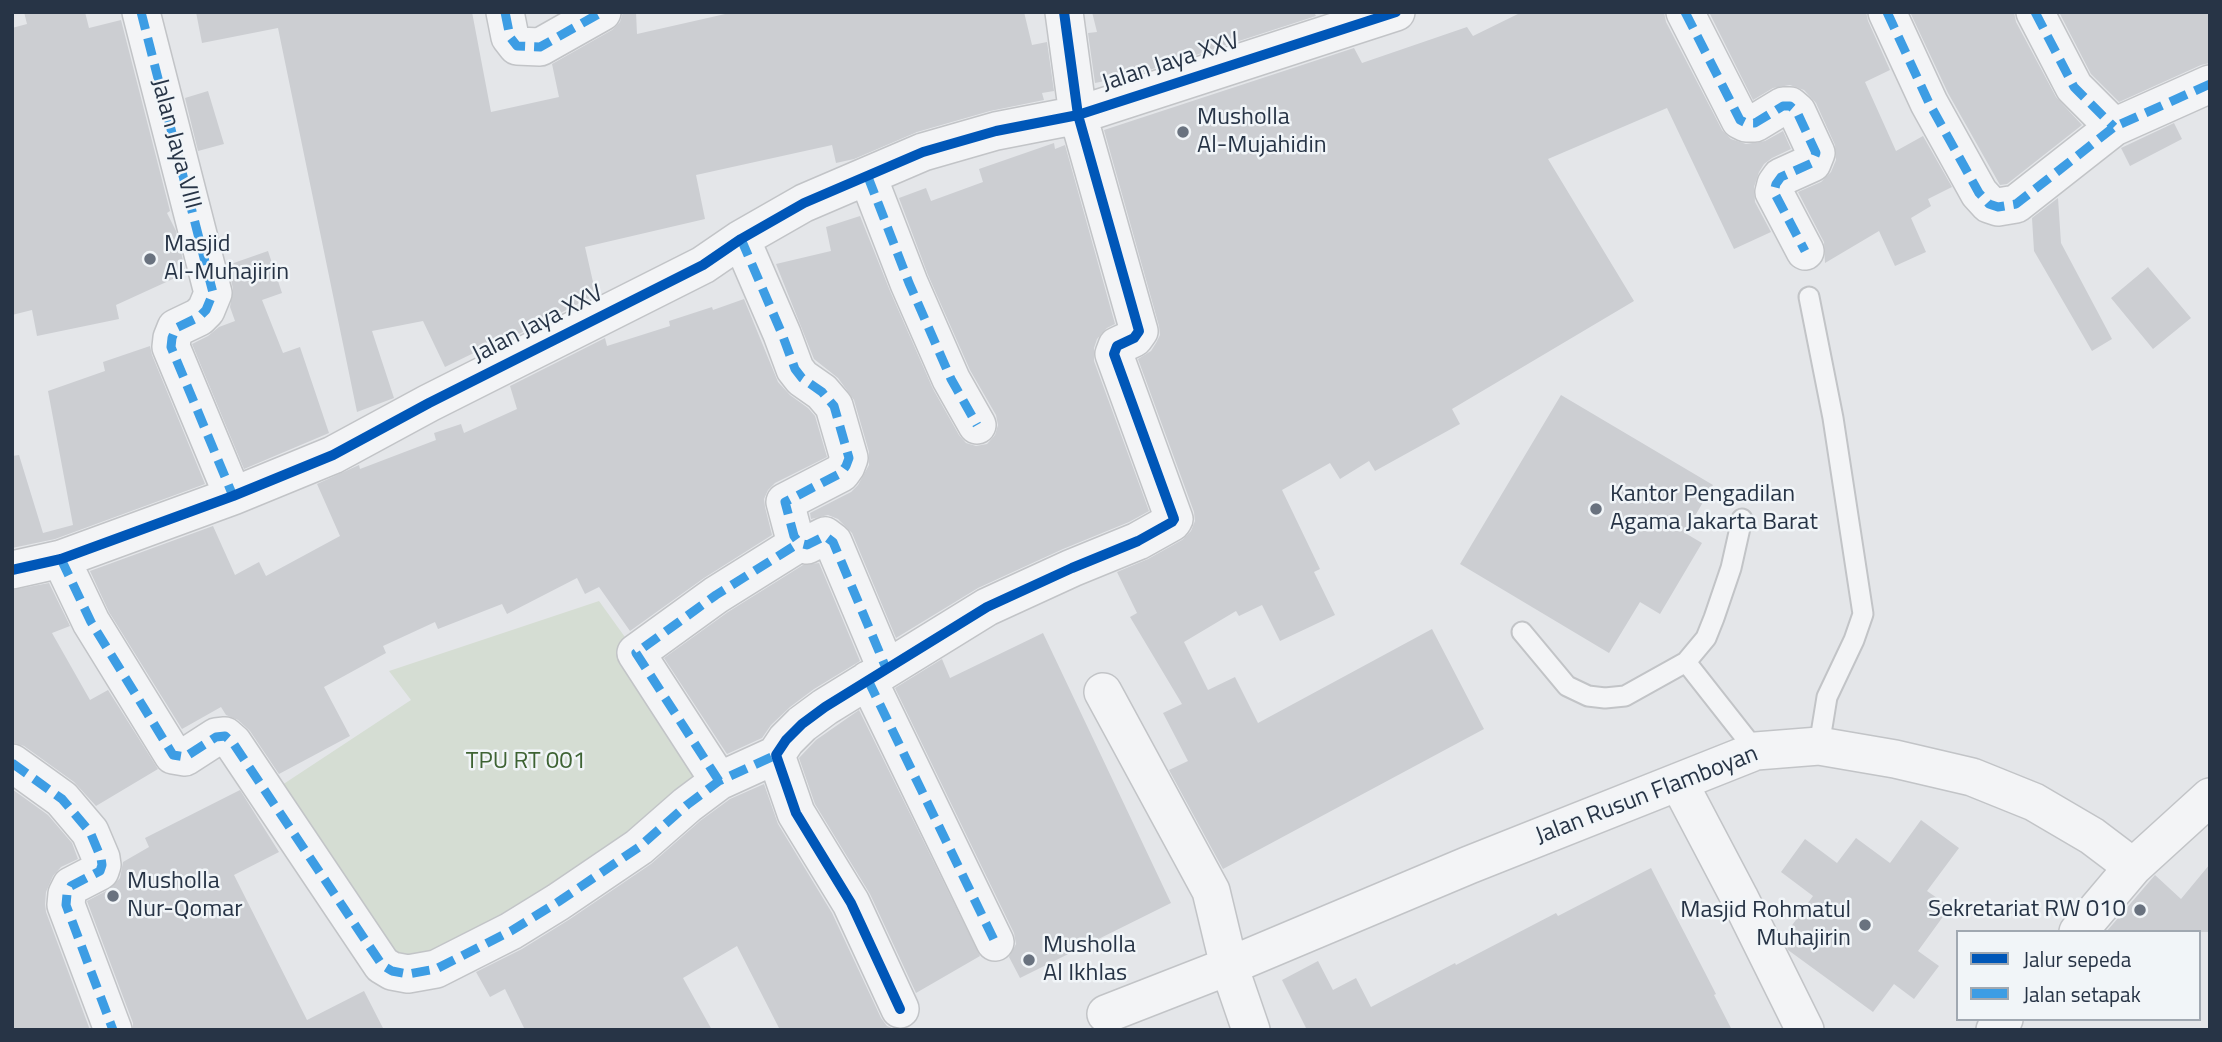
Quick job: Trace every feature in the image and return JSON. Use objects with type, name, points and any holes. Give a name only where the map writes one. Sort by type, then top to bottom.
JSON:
[{"type":"street","name":"Jalan Jaya VIII","points":[[141,12],[213,293],[206,310],[199,317],[176,328],[171,347],[233,496]]},
{"type":"street","points":[[511,29],[540,47],[603,12]]},
{"type":"street","name":"Jalan Jaya XXV","points":[[1064,12],[1079,115]]},
{"type":"street","name":"Jalan Jaya XXV","points":[[12,569],[61,559],[233,496],[332,455],[703,265],[741,239],[804,203],[923,152],[996,131],[1079,115],[1396,12]]},
{"type":"street","points":[[1685,12],[1740,120],[1746,123],[1755,122],[1783,106],[1790,106],[1797,112],[1816,153],[1812,163],[1781,177],[1774,192],[1805,251]]},
{"type":"street","points":[[1887,12],[1949,141],[1979,193],[1989,204],[1998,207],[2016,204],[2114,127],[2210,84]]},
{"type":"street","points":[[2035,12],[2074,87],[2114,127]]},
{"type":"street","points":[[61,559],[91,622],[173,755],[185,757],[216,737],[225,736],[233,743],[382,965],[392,971],[408,974],[436,969],[510,931],[558,902],[639,847],[719,781],[776,755],[802,723],[987,607],[1138,541],[1172,522],[1174,519],[1114,354],[1117,346],[1134,338],[1139,331],[1079,115]]},
{"type":"street","points":[[868,177],[909,283],[951,379],[977,425]]},
{"type":"street","points":[[741,239],[795,369],[834,406],[849,458],[841,473],[785,502],[794,536],[800,543],[807,545],[825,536],[833,542],[877,674],[995,942]]},
{"type":"street","points":[[719,781],[636,653],[716,595],[800,543]]},
{"type":"street","points":[[1103,692],[1211,891],[1230,966],[1251,1030]]},
{"type":"street","name":"Jalan Rusun Flamboyan","points":[[1106,1014],[1756,751],[1819,746],[1895,759],[1972,777],[2034,802],[2092,836],[2133,867]]},
{"type":"street","points":[[776,755],[796,813],[851,903],[900,1009]]},
{"type":"street","points":[[12,763],[62,799],[90,832],[101,858],[100,871],[71,886],[66,905],[113,1030]]},
{"type":"street","points":[[1679,783],[1805,1030]]},
{"type":"street","points":[[2080,930],[2133,867],[2210,797]]},
{"type":"lane","points":[[1809,297],[1833,418],[1863,614],[1827,697],[1819,746]]},
{"type":"lane","points":[[1522,632],[1567,686],[1588,696],[1625,696],[1686,662],[1706,638],[1731,568],[1742,519]]},
{"type":"lane","points":[[1686,662],[1756,751]]},
{"type":"green space","name":"TPU RT 001","points":[[599,601],[727,779],[408,991],[279,787],[411,700],[389,671]]},
{"type":"building","points":[[24,12],[85,12],[89,28],[121,20],[170,211],[167,213],[176,231],[186,273],[116,305],[119,319],[37,336],[32,310],[12,315],[12,28],[27,24]]},
{"type":"building","points":[[196,12],[472,12],[491,112],[559,97],[552,64],[612,30],[620,22],[623,12],[636,12],[637,34],[734,12],[1024,12],[1032,45],[1047,42],[1054,91],[1042,93],[1044,100],[990,111],[917,132],[854,159],[836,163],[832,145],[696,175],[705,219],[585,247],[596,295],[489,349],[488,346],[445,367],[423,321],[372,331],[394,398],[357,412],[278,28],[202,43]]},
{"type":"building","points":[[1092,12],[1314,12],[1316,16],[1134,75],[1095,83],[1088,33],[1097,32]]},
{"type":"building","points":[[1522,12],[1664,12],[1666,22],[1722,130],[1731,139],[1746,144],[1765,141],[1783,131],[1791,149],[1764,164],[1754,187],[1755,202],[1771,232],[1734,249],[1667,108],[1548,159],[1634,301],[1452,409],[1460,424],[1375,471],[1369,461],[1340,479],[1330,463],[1282,490],[1320,569],[1314,572],[1335,615],[1280,641],[1262,605],[1239,616],[1236,611],[1184,642],[1208,690],[1235,677],[1258,723],[1432,629],[1484,729],[1223,869],[1169,770],[1188,761],[1163,713],[1182,704],[1130,617],[1137,613],[1117,572],[1182,540],[1191,531],[1195,521],[1138,359],[1151,351],[1160,335],[1159,326],[1104,130],[1354,48],[1362,63],[1467,27],[1473,36]]},
{"type":"building","points":[[1709,12],[1866,12],[1890,70],[1865,82],[1896,151],[1923,136],[1952,187],[1928,199],[1931,206],[1911,218],[1926,252],[1895,266],[1879,231],[1825,263],[1824,242],[1798,192],[1821,182],[1831,172],[1836,160],[1835,145],[1816,103],[1804,90],[1790,85],[1773,88],[1753,100]]},
{"type":"building","points":[[1910,12],[2014,12],[2016,22],[2056,97],[2082,125],[2007,184],[2000,185],[1948,93]]},
{"type":"building","points":[[2059,12],[2210,12],[2210,63],[2119,102],[2091,74]]},
{"type":"building","points":[[208,91],[224,144],[198,151],[185,98]]},
{"type":"building","points":[[2174,123],[2182,139],[2130,166],[2121,148]]},
{"type":"building","points":[[1054,143],[1055,149],[1065,145],[1115,324],[1097,339],[1094,361],[1149,511],[978,588],[896,638],[852,533],[838,519],[828,515],[811,519],[810,513],[851,492],[858,485],[869,465],[869,452],[854,400],[838,378],[814,359],[776,264],[831,251],[826,227],[860,216],[933,389],[966,443],[976,446],[987,444],[995,435],[998,425],[996,415],[970,370],[928,275],[899,198],[926,188],[931,201],[983,182],[979,169]]},
{"type":"building","points":[[2058,198],[2061,243],[2112,339],[2092,351],[2034,251],[2032,218]]},
{"type":"building","points":[[268,251],[282,293],[262,300],[283,353],[300,347],[329,433],[244,469],[192,344],[219,327],[235,321],[230,307],[233,289],[228,265]]},
{"type":"building","points":[[2148,267],[2191,318],[2153,349],[2111,298]]},
{"type":"building","points":[[744,299],[778,382],[815,416],[827,457],[775,483],[768,490],[764,499],[772,535],[704,578],[630,631],[599,587],[585,594],[577,578],[507,614],[502,604],[438,629],[435,622],[383,646],[386,653],[324,687],[350,736],[279,774],[250,731],[238,720],[226,715],[221,707],[182,729],[109,612],[90,571],[213,526],[235,575],[259,562],[266,576],[340,536],[317,484],[359,465],[360,469],[436,440],[434,433],[461,424],[464,433],[517,409],[510,386],[605,338],[607,346],[670,326],[669,321]]},
{"type":"building","points":[[150,346],[205,484],[55,539],[12,548],[12,456],[19,455],[43,533],[73,525],[48,391],[105,371],[103,362]]},
{"type":"building","name":"Kantor Pengadilan Agama Jakarta Barat","points":[[1561,395],[1713,485],[1685,533],[1702,543],[1660,614],[1640,602],[1609,653],[1460,564]]},
{"type":"building","points":[[819,563],[860,661],[790,707],[762,738],[727,754],[664,658],[728,612],[803,565]]},
{"type":"building","points":[[49,583],[70,626],[52,633],[90,700],[108,690],[158,769],[96,806],[74,782],[24,746],[12,742],[12,590]]},
{"type":"building","points":[[1043,633],[1171,903],[1020,978],[1009,957],[1016,944],[1014,933],[895,688],[942,659],[950,678]]},
{"type":"building","points":[[859,710],[980,956],[916,993],[870,894],[815,804],[799,758],[816,740]]},
{"type":"building","points":[[764,784],[778,824],[832,913],[881,1018],[887,1026],[897,1030],[780,1030],[737,946],[683,978],[712,1030],[525,1030],[505,989],[490,997],[476,972],[522,949],[570,919],[651,864],[730,799]]},
{"type":"building","points":[[12,789],[48,815],[72,843],[78,859],[61,867],[53,876],[46,892],[45,904],[90,1030],[12,1030]]},
{"type":"building","points":[[240,790],[279,852],[234,875],[307,1020],[364,991],[384,1030],[133,1030],[133,1023],[87,901],[110,889],[120,878],[123,862],[149,847],[145,838]]},
{"type":"building","name":"Masjid Rohmatul Muhajirin","points":[[1921,820],[1959,848],[1927,891],[1950,907],[1918,951],[1939,966],[1914,999],[1894,984],[1873,1012],[1788,950],[1783,938],[1813,896],[1781,872],[1805,839],[1837,863],[1856,838],[1890,863]]},
{"type":"building","points":[[2210,864],[2210,932],[2108,930],[2155,875],[2181,899]]},
{"type":"building","points":[[1651,868],[1732,1030],[1307,1030],[1282,980],[1318,961],[1333,990],[1356,978],[1371,1007]]},
{"type":"marked path","points":[[141,12],[213,293],[206,310],[199,317],[176,328],[171,347],[233,496]]},
{"type":"marked path","points":[[505,12],[510,37],[517,46],[540,47],[602,12]]},
{"type":"marked path","points":[[1685,12],[1740,120],[1755,123],[1783,106],[1790,106],[1797,112],[1816,153],[1812,163],[1781,177],[1774,192],[1805,251]]},
{"type":"marked path","points":[[1887,12],[1929,103],[1979,193],[1989,204],[1998,207],[2016,204],[2114,127],[2210,84]]},
{"type":"marked path","points":[[2035,12],[2074,87],[2114,127]]},
{"type":"marked path","points":[[868,177],[909,283],[951,379],[977,425]]},
{"type":"marked path","points":[[741,239],[795,369],[834,406],[849,458],[841,473],[785,502],[794,536],[799,543],[807,545],[825,536],[833,542],[886,668]]},
{"type":"marked path","points":[[719,781],[636,653],[716,595],[799,543]]},
{"type":"marked path","points":[[61,559],[91,622],[173,755],[185,757],[216,737],[225,736],[233,743],[382,965],[392,971],[408,974],[436,969],[511,931],[639,847],[719,781],[776,755]]},
{"type":"marked path","points":[[868,680],[995,942]]},
{"type":"marked path","points":[[12,763],[62,799],[90,832],[101,858],[100,871],[71,886],[66,905],[113,1030]]},
{"type":"cycle path","points":[[900,1009],[851,903],[796,813],[776,755],[802,724],[825,707],[987,607],[1138,541],[1174,519],[1114,354],[1117,346],[1134,338],[1139,331],[1078,115],[1064,12]]},
{"type":"cycle path","points":[[12,570],[61,559],[233,496],[333,455],[429,403],[703,265],[741,239],[804,203],[923,152],[996,131],[1078,115],[1396,12]]},
{"type":"place","name":"Musholla Al-Mujahidin","points":[[1183,132]]},
{"type":"place","name":"Masjid Al-Muhajirin","points":[[150,259]]},
{"type":"place","name":"Kantor Pengadilan Agama Jakarta Barat","points":[[1596,509]]},
{"type":"place","name":"Musholla Nur-Qomar","points":[[113,896]]},
{"type":"place","name":"Sekretariat RW 010","points":[[2140,910]]},
{"type":"place","name":"Masjid Rohmatul Muhajirin","points":[[1865,925]]},
{"type":"place","name":"Musholla Al Ikhlas","points":[[1029,960]]}]
